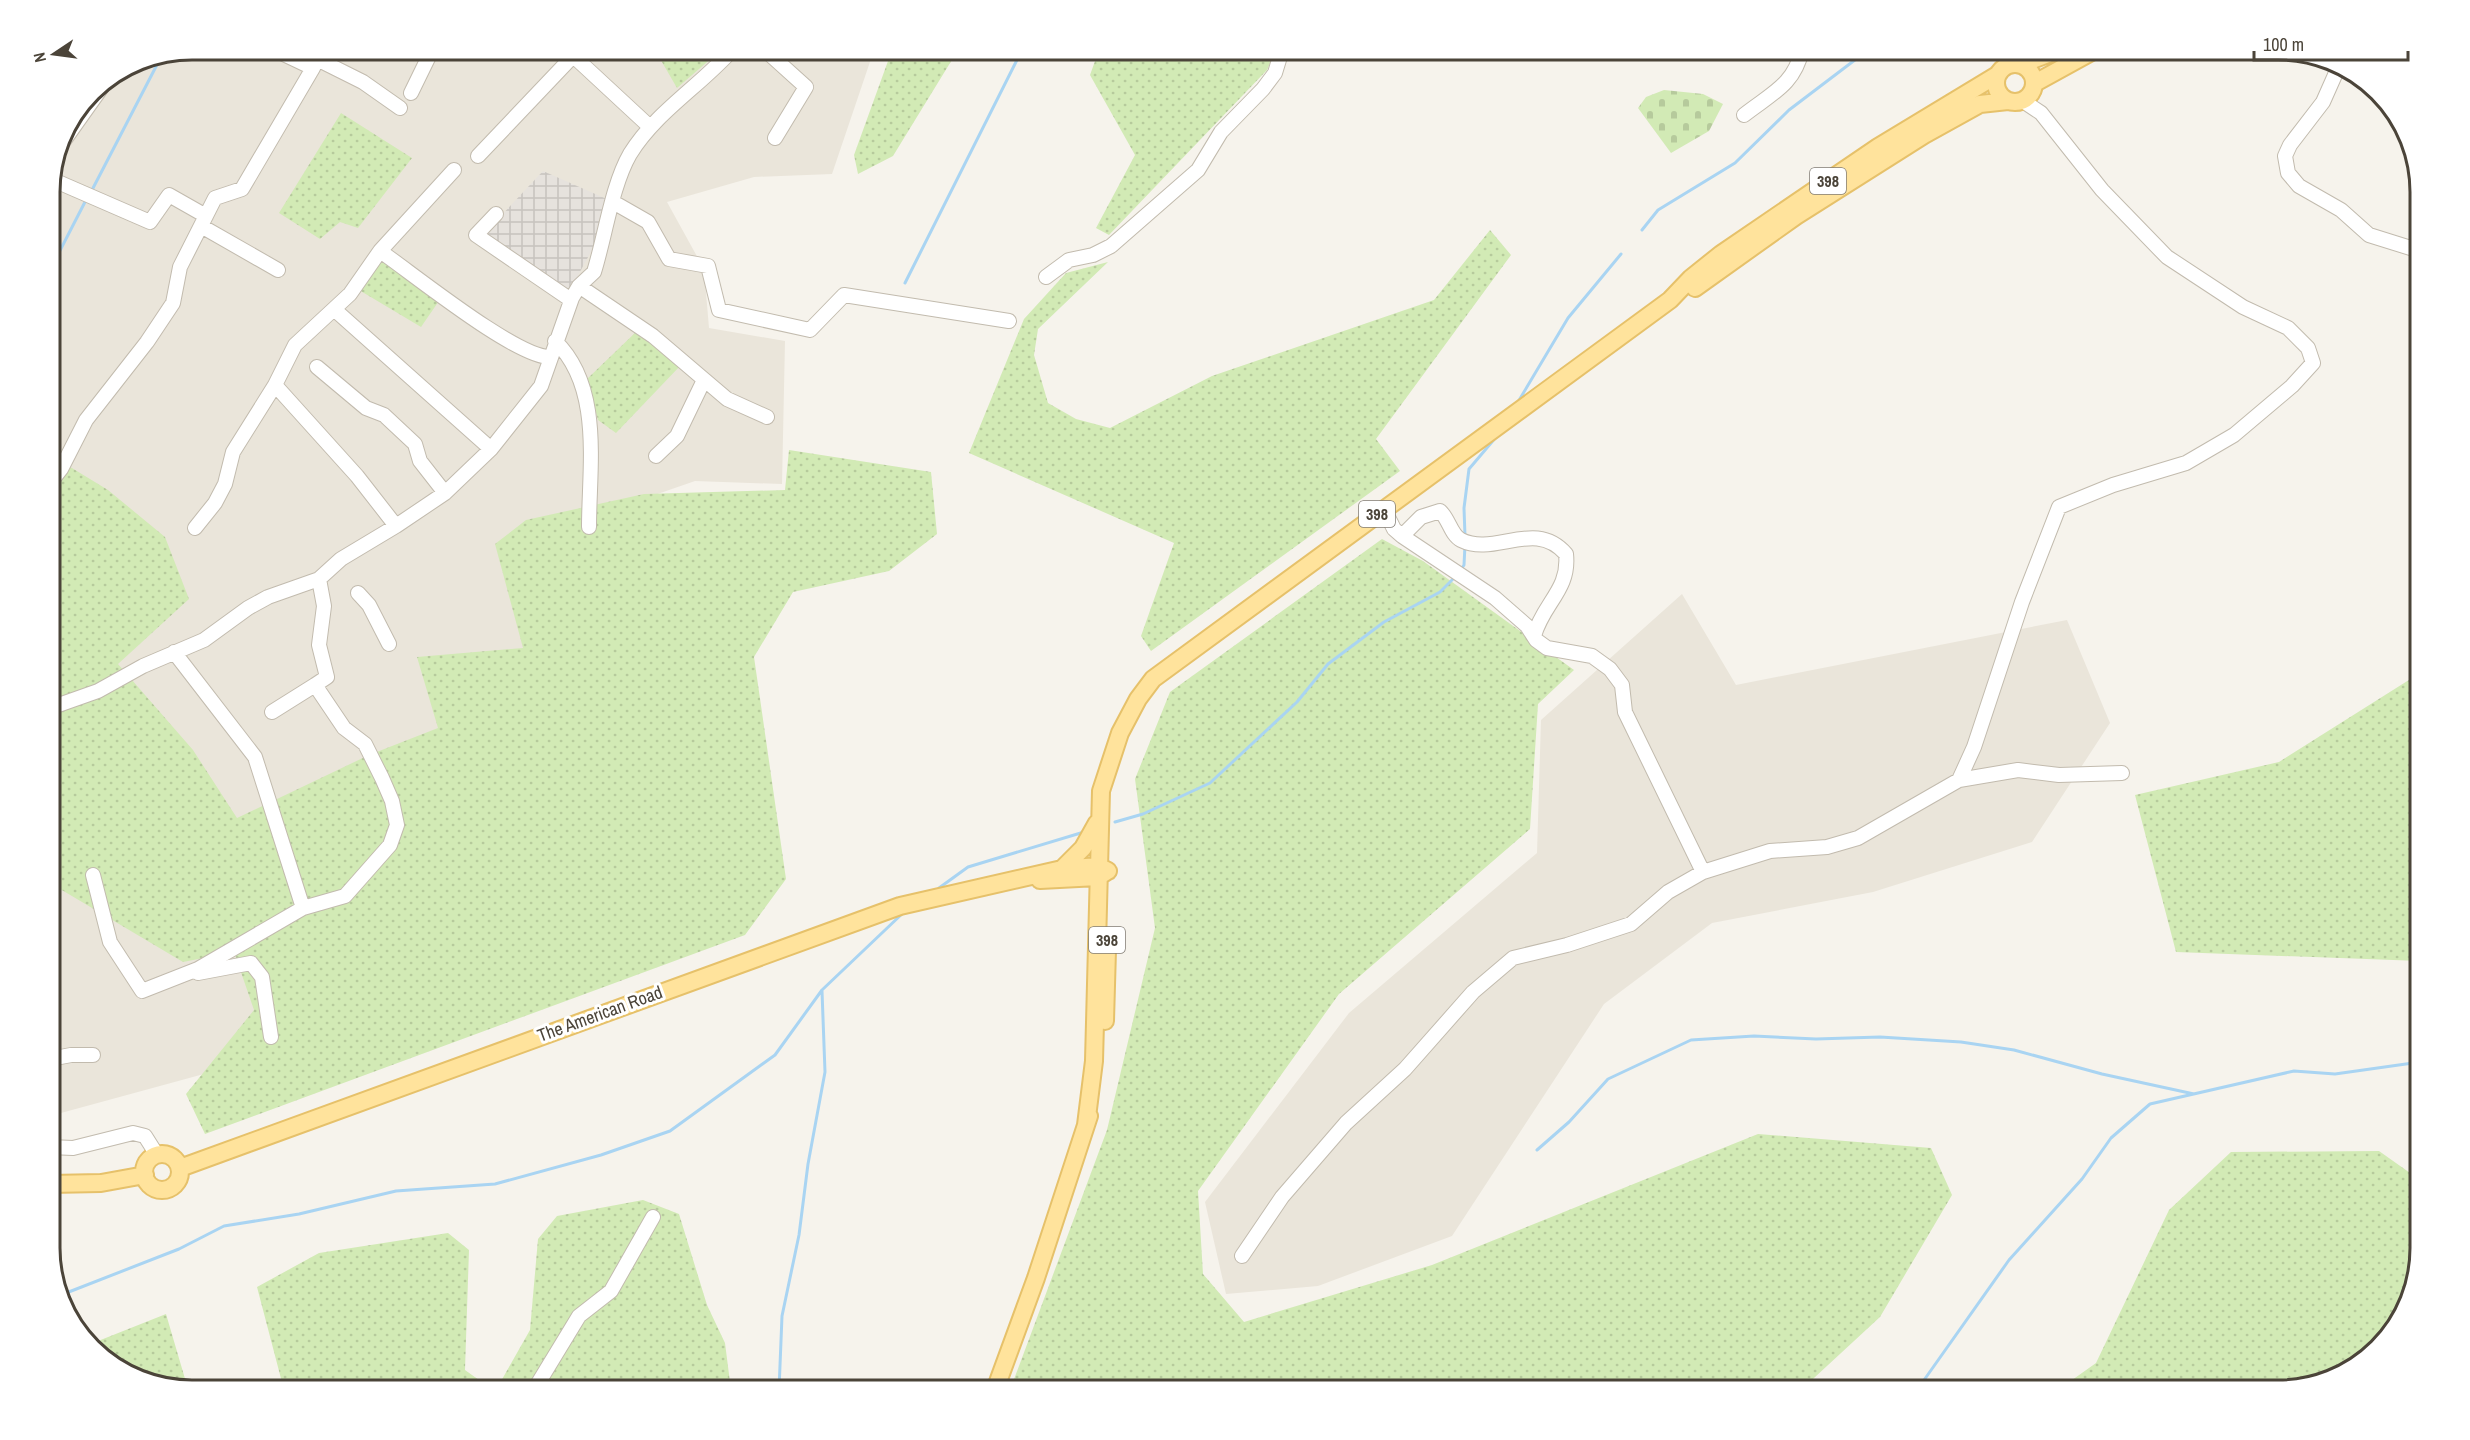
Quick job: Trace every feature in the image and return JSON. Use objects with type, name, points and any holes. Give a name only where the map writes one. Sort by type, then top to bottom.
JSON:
[{"type":"main road","name":"398","points":[[999,1380],[1044,1257],[1102,1072],[1101,791],[1114,752],[1138,699],[1154,679],[1670,300],[1691,291],[1882,153],[1997,75],[2007,65],[2022,64],[2032,60]]},
{"type":"main road","points":[[2035,82],[2076,60]]},
{"type":"main road","points":[[1997,75],[1997,91],[2015,101],[2033,90],[2035,82],[2033,75],[2022,64]]},
{"type":"main road","name":"398","points":[[1882,153],[1980,104],[2015,101]]},
{"type":"main road","name":"398","points":[[1086,1125],[1094,1060],[1096,915],[1114,752]]},
{"type":"main road","points":[[1096,915],[1085,894],[1063,874],[1089,840],[1100,814]]},
{"type":"main road","name":"The American Road","points":[[180,1168],[869,916],[941,894],[1024,879],[1101,872]]},
{"type":"main road","points":[[157,1155],[172,1157],[180,1168],[177,1181],[166,1189],[153,1187],[145,1175],[147,1162],[157,1155]]},
{"type":"main road","points":[[60,1184],[101,1183],[145,1175]]},
{"type":"street","points":[[60,471],[86,420],[147,342],[173,303],[180,267],[215,198],[242,189],[316,60]]},
{"type":"street","points":[[319,60],[363,82],[400,108]]},
{"type":"street","points":[[411,93],[427,60]]},
{"type":"street","points":[[478,156],[564,60]]},
{"type":"street","points":[[578,60],[650,127]]},
{"type":"street","points":[[60,704],[98,691],[174,652],[204,640],[248,608],[268,597],[320,579],[341,559],[445,493],[491,449],[541,386],[571,300],[579,286],[594,272],[613,202],[629,156],[650,127],[723,60]]},
{"type":"street","points":[[775,138],[806,87],[776,60]]},
{"type":"street","points":[[1046,277],[1069,260],[1093,255],[1112,246],[1198,170],[1221,132],[1263,89],[1275,73],[1279,60]]},
{"type":"street","points":[[1744,114],[1788,81],[1797,70],[1800,60]]},
{"type":"street","points":[[2335,73],[2322,102],[2290,145],[2285,156],[2288,173],[2299,186],[2341,210],[2369,235],[2410,248]]},
{"type":"street","points":[[1959,780],[1974,747],[2022,602],[2060,507],[2113,485],[2186,463],[2234,435],[2292,386],[2313,363],[2308,348],[2288,328],[2242,307],[2166,257],[2102,190],[2041,113],[2015,101]]},
{"type":"street","points":[[195,528],[215,503],[225,484],[233,452],[275,386],[295,345],[350,294],[380,251],[454,170]]},
{"type":"street","points":[[60,183],[150,222],[168,195],[278,270]]},
{"type":"street","points":[[613,202],[648,222],[669,259],[708,266],[719,310],[810,330],[844,295],[1009,321]]},
{"type":"street","points":[[496,214],[476,235],[571,300]]},
{"type":"street","points":[[380,251],[513,344],[544,357],[551,357]]},
{"type":"street","points":[[579,286],[653,336],[727,399],[767,417]]},
{"type":"street","points":[[335,310],[491,449]]},
{"type":"street","points":[[555,341],[568,354],[583,387],[590,419],[589,527]]},
{"type":"street","points":[[317,367],[366,408],[384,415],[415,444],[420,461],[445,493]]},
{"type":"street","points":[[656,456],[677,436],[704,380]]},
{"type":"street","points":[[275,386],[357,476],[396,526]]},
{"type":"street","points":[[1384,509],[1394,529],[1402,536],[1495,598],[1527,626],[1547,648],[1592,656],[1610,669],[1622,686],[1625,712],[1703,872]]},
{"type":"street","points":[[1402,536],[1421,517],[1440,511],[1449,519],[1453,533],[1465,542],[1507,542],[1522,536],[1560,547],[1566,554],[1566,577],[1536,626],[1534,636]]},
{"type":"street","points":[[272,712],[327,676],[320,645],[324,606],[320,579]]},
{"type":"street","points":[[358,593],[369,605],[388,644]]},
{"type":"street","points":[[174,652],[255,757],[303,908]]},
{"type":"street","points":[[93,875],[110,942],[142,991],[193,971],[303,908],[345,896],[390,845],[397,825],[392,801],[365,744],[344,728],[315,685]]},
{"type":"street","points":[[1242,1256],[1282,1197],[1346,1123],[1405,1069],[1473,992],[1513,958],[1567,945],[1631,924],[1668,892],[1703,872],[1770,851],[1827,848],[1858,838],[1959,780],[2018,770],[2059,775],[2122,773]]},
{"type":"street","points":[[193,971],[194,974],[251,963],[262,977],[272,1037]]},
{"type":"street","points":[[60,1057],[93,1055]]},
{"type":"street","points":[[60,1147],[73,1148],[133,1132],[145,1136],[157,1155]]},
{"type":"street","points":[[540,1380],[579,1316],[611,1291],[653,1217]]},
{"type":"shaded area","points":[[871,60],[832,174],[754,177],[667,202],[704,269],[709,328],[785,341],[782,484],[695,481],[548,532],[559,846],[325,1041],[60,1113],[60,183],[64,158],[78,126],[99,99],[119,82],[141,70],[175,61]]},
{"type":"shaded area","points":[[543,171],[609,200],[599,237],[569,292],[483,235]]},
{"type":"shaded area","points":[[1682,594],[1736,685],[2067,620],[2110,723],[2032,842],[1873,892],[1712,923],[1604,1004],[1452,1236],[1318,1286],[1226,1294],[1205,1202],[1349,1013],[1537,853],[1541,720]]},
{"type":"green space","points":[[661,60],[709,60],[677,88]]},
{"type":"green space","points":[[888,60],[952,60],[893,156],[858,174],[854,155]]},
{"type":"green space","points":[[1095,60],[1272,60],[1267,70],[1109,235],[1096,228],[1135,155],[1090,75]]},
{"type":"green space","points":[[1664,90],[1703,94],[1723,104],[1709,131],[1671,153],[1638,108],[1646,97]]},
{"type":"green space","points":[[341,113],[412,158],[358,228],[340,222],[320,239],[279,213]]},
{"type":"green space","points":[[1490,230],[1511,255],[1376,439],[1400,471],[1151,651],[1141,636],[1174,543],[969,453],[1024,319],[1066,273],[1108,262],[1038,329],[1034,355],[1048,403],[1076,419],[1110,428],[1212,376],[1434,300]]},
{"type":"green space","points":[[381,256],[441,298],[421,327],[359,290]]},
{"type":"green space","points":[[637,331],[681,365],[616,433],[598,420],[587,379]]},
{"type":"green space","points":[[789,450],[931,472],[937,534],[889,571],[793,592],[754,657],[786,879],[745,935],[205,1134],[186,1094],[254,1010],[234,952],[183,962],[60,889],[60,476],[67,465],[108,490],[165,537],[189,599],[118,664],[193,750],[237,818],[369,755],[438,728],[417,657],[523,648],[495,544],[526,520],[644,494],[785,490]]},
{"type":"green space","points":[[1382,539],[1423,561],[1574,670],[1538,704],[1530,829],[1339,994],[1198,1191],[1203,1274],[1244,1322],[1432,1265],[1758,1134],[1931,1148],[1952,1195],[1880,1317],[1812,1380],[1014,1380],[1107,1130],[1155,928],[1135,779],[1170,692]]},
{"type":"green space","points":[[2410,679],[2410,961],[2176,952],[2135,795],[2279,762]]},
{"type":"green space","points":[[2379,1151],[2410,1173],[2409,1265],[2400,1299],[2383,1328],[2358,1353],[2344,1362],[2312,1376],[2295,1379],[2072,1380],[2096,1363],[2169,1210],[2231,1152]]},
{"type":"green space","points":[[643,1200],[679,1214],[707,1305],[725,1343],[730,1380],[502,1380],[530,1330],[538,1239],[557,1216]]},
{"type":"green space","points":[[448,1233],[469,1250],[465,1370],[479,1380],[281,1380],[257,1287],[319,1253]]},
{"type":"green space","points":[[166,1314],[185,1380],[158,1376],[141,1370],[112,1353],[99,1341]]},
{"type":"waterway","points":[[905,283],[1017,60]]},
{"type":"waterway","points":[[1642,230],[1658,210],[1735,163],[1789,110],[1855,60]]},
{"type":"waterway","points":[[91,192],[157,65]]},
{"type":"waterway","points":[[60,251],[86,200]]},
{"type":"waterway","points":[[1518,402],[1568,318],[1621,254]]},
{"type":"waterway","points":[[1465,536],[1464,508],[1469,469],[1497,436]]},
{"type":"waterway","points":[[1460,571],[1464,565],[1465,545]]},
{"type":"waterway","points":[[1115,822],[1143,814],[1210,783],[1297,702],[1328,664],[1384,622],[1440,592],[1456,576]]},
{"type":"waterway","points":[[939,888],[968,867],[1084,832]]},
{"type":"waterway","points":[[68,1292],[179,1249],[224,1226],[299,1214],[396,1191],[495,1184],[601,1155],[670,1131],[775,1055],[822,990],[904,912]]},
{"type":"waterway","points":[[779,1380],[782,1316],[799,1235],[808,1164],[825,1072],[822,991]]},
{"type":"waterway","points":[[1537,1150],[1569,1122],[1608,1079],[1691,1040],[1754,1036],[1816,1039],[1880,1037],[1961,1042],[2014,1050],[2102,1074],[2194,1094]]},
{"type":"waterway","points":[[1924,1380],[2009,1260],[2082,1179],[2111,1138],[2150,1104],[2294,1071],[2335,1074],[2410,1063]]}]
